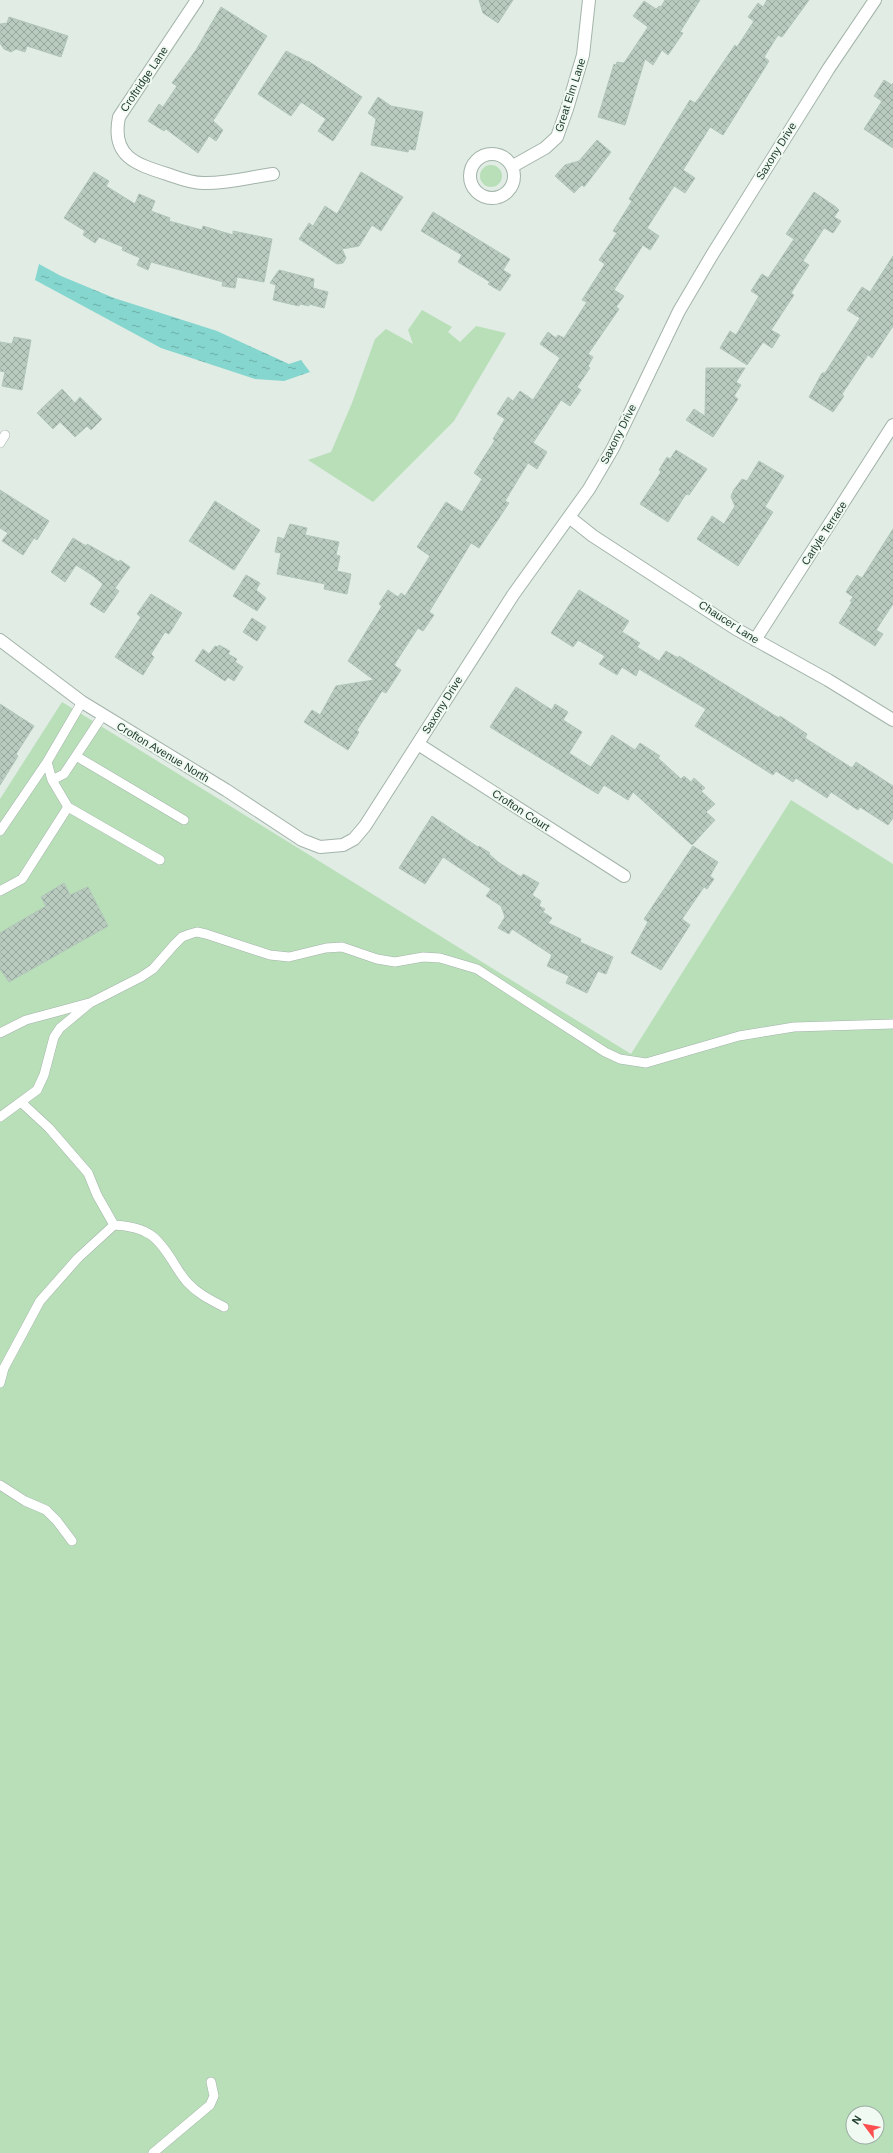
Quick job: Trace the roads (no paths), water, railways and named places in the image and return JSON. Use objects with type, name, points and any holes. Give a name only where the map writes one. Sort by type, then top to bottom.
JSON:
[{"type":"street","name":"Croftridge Lane","points":[[197,0],[119,117],[117,138],[121,149],[130,159],[146,167],[192,182],[232,180],[273,174]]},
{"type":"street","name":"Great Elm Lane","points":[[512,166],[545,148],[556,137],[567,109],[583,55],[589,0]]},
{"type":"street","name":"Saxony Drive","points":[[335,846],[342,845],[354,839],[365,826],[513,595],[589,489],[613,448],[672,325],[712,255],[829,68],[875,0]]},
{"type":"street","name":"Carlyle Terrace","points":[[755,640],[893,425]]},
{"type":"street","name":"Chaucer Lane","points":[[569,518],[593,536],[755,640],[828,680],[893,720]]},
{"type":"street","name":"Crofton Avenue North","points":[[0,640],[82,702],[226,790],[302,840],[320,847],[335,846]]},
{"type":"street","name":"Crofton Court","points":[[418,744],[624,876]]},
{"type":"lane","points":[[0,831],[47,762],[82,702]]},
{"type":"lane","points":[[52,780],[64,774],[103,715]]},
{"type":"lane","points":[[76,756],[184,820]]},
{"type":"lane","points":[[47,762],[52,780],[68,807],[160,860]]},
{"type":"lane","points":[[0,891],[22,879],[68,807]]},
{"type":"lane","points":[[0,1033],[26,1020],[90,1003],[141,977],[153,969],[182,937],[197,932],[270,955],[289,957],[326,948],[342,947],[395,962],[423,957],[440,958],[468,965],[477,969],[581,1038],[620,1059],[646,1063],[740,1036],[794,1027],[893,1024]]},
{"type":"lane","points":[[0,1117],[22,1103],[37,1090],[44,1075],[54,1037],[60,1028],[90,1003]]},
{"type":"lane","points":[[22,1103],[49,1128],[88,1173],[97,1195],[114,1225]]},
{"type":"lane","points":[[0,1383],[4,1368],[40,1301],[78,1258],[114,1225],[129,1226],[146,1230],[160,1244],[186,1282],[200,1294],[224,1307]]},
{"type":"lane","points":[[0,1486],[24,1501],[46,1510],[72,1541]]},
{"type":"lane","points":[[153,2153],[210,2105],[214,2096],[210,2082]]},
{"type":"water","points":[[39,264],[61,276],[114,298],[217,331],[289,364],[301,360],[310,372],[284,381],[255,379],[161,348],[35,280]]}]
